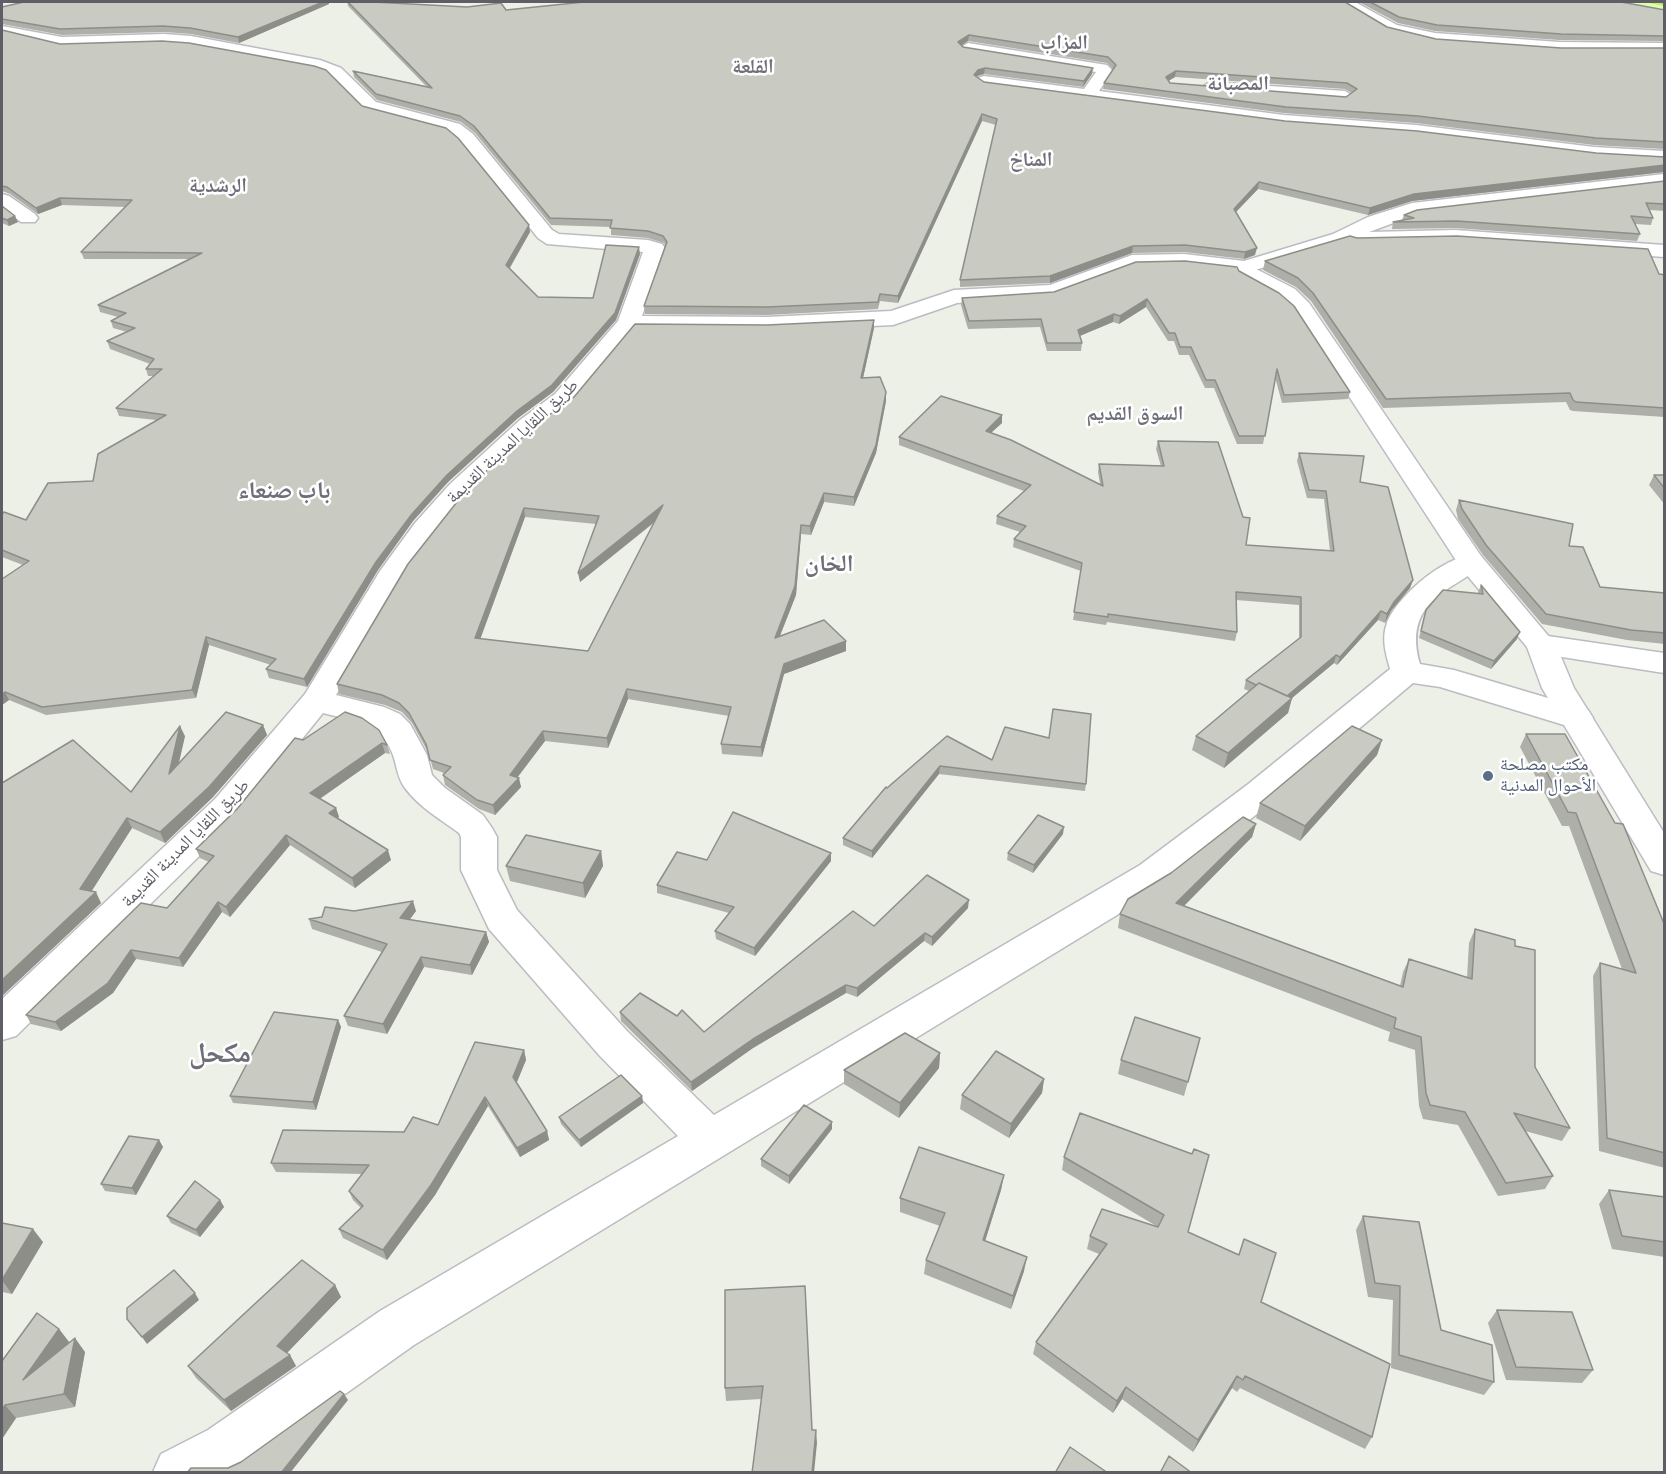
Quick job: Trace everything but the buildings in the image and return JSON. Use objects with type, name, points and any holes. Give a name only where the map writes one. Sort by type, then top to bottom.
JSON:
[{"type":"main road","points":[[1625,2],[1665,10]]},
{"type":"street","points":[[1345,2],[1392,28],[1435,38],[1559,47],[1665,48]]},
{"type":"street","points":[[2,30],[62,42]]},
{"type":"street","name":"طريق اللقايا المدينة القديمة","points":[[2,1024],[227,808],[316,701],[394,571],[425,529],[459,490],[529,425],[564,399],[629,323],[655,248],[554,240],[544,234],[467,138],[453,128],[370,106],[335,71],[300,60],[190,41],[164,39],[62,42]]},
{"type":"street","points":[[2,43],[62,42]]},
{"type":"street","points":[[968,48],[1101,68],[1105,71],[1089,94]]},
{"type":"street","points":[[1324,76],[1346,96],[1365,125]]},
{"type":"street","points":[[984,81],[1284,120],[1365,125],[1594,152],[1665,156]]},
{"type":"street","points":[[1198,86],[1346,96]]},
{"type":"street","points":[[629,323],[767,324],[893,318],[954,297],[1053,291],[1132,261],[1184,260],[1245,267],[1340,238],[1375,221],[1412,209],[1665,179]]},
{"type":"street","points":[[2,200],[28,218]]},
{"type":"street","points":[[1340,238],[1455,236],[1665,251]]},
{"type":"street","points":[[1245,267],[1246,272],[1296,299],[1305,309],[1316,331],[1471,562],[1541,645],[1558,688],[1665,862]]},
{"type":"street","points":[[1406,672],[1399,638],[1403,618],[1420,597],[1471,562]]},
{"type":"street","points":[[1541,645],[1665,663]]},
{"type":"street","points":[[179,1473],[226,1448],[397,1328],[1153,875],[1259,794],[1406,672],[1443,677],[1577,718]]},
{"type":"street","points":[[316,701],[373,715],[388,722],[398,732],[410,755],[416,779],[433,797],[471,824],[479,837],[479,870],[502,919],[613,1043],[710,1140]]},
{"type":"place","name":"مكتب مصلحة الأحوال المدنية","points":[[1488,776]]},
{"type":"district","name":"المزاب","points":[[1064,44]]},
{"type":"district","name":"القلعة","points":[[753,68]]},
{"type":"district","name":"المصبانة","points":[[1238,85]]},
{"type":"district","name":"المناخ","points":[[1031,161]]},
{"type":"district","name":"الرشدية","points":[[218,187]]},
{"type":"district","name":"السوق القديم","points":[[1135,415]]},
{"type":"district","name":"باب صنعاء","points":[[284,492]]},
{"type":"district","name":"الخان","points":[[829,565]]},
{"type":"district","name":"مكحل","points":[[220,1055]]}]
